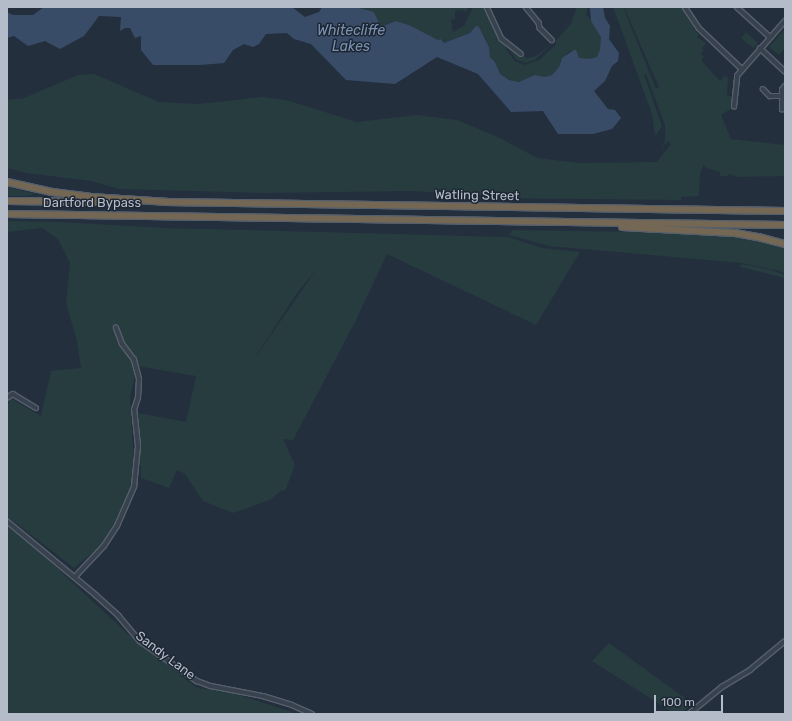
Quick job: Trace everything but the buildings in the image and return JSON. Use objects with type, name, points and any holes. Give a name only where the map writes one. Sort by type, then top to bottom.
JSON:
[{"type":"highway","points":[[7,182],[52,192],[90,197],[166,202]]},
{"type":"highway","name":"Dartford Bypass","points":[[7,201],[166,202]]},
{"type":"highway","name":"Watling Street","points":[[166,202],[756,211],[785,210]]},
{"type":"highway","name":"Dartford Bypass","points":[[7,214],[177,215]]},
{"type":"highway","name":"Watling Street","points":[[177,215],[299,219],[785,225]]},
{"type":"highway","points":[[566,222],[736,233],[785,244]]},
{"type":"street","points":[[487,7],[502,39],[521,54]]},
{"type":"street","points":[[526,7],[539,23],[540,28],[552,40]]},
{"type":"street","points":[[685,7],[699,28],[742,69]]},
{"type":"street","points":[[739,8],[770,37]]},
{"type":"street","points":[[734,107],[735,81],[742,69],[785,21]]},
{"type":"street","points":[[760,48],[785,71]]},
{"type":"street","points":[[782,110],[782,90],[785,86]]},
{"type":"street","points":[[763,89],[770,96],[782,96]]},
{"type":"street","points":[[75,577],[104,546],[114,531],[134,487],[136,476],[138,446],[134,410],[138,398],[139,379],[134,360],[122,344],[116,328]]},
{"type":"street","points":[[7,398],[13,394],[36,408]]},
{"type":"street","name":"Sandy Lane","points":[[7,521],[75,577],[119,616],[140,641],[197,681],[211,686],[263,696],[292,705],[312,714]]},
{"type":"street","points":[[689,714],[722,687],[761,661],[785,641]]},
{"type":"green space","points":[[356,7],[468,7],[466,13],[464,10],[455,11],[455,19],[451,20],[453,32],[464,26],[473,7],[483,7],[499,40],[506,46],[505,48],[516,62],[525,65],[539,60],[556,45],[556,40],[571,24],[577,7],[588,7],[586,14],[616,54],[567,88],[574,50],[569,52],[561,60],[559,67],[552,75],[545,77],[537,75],[521,82],[514,82],[505,78],[498,72],[495,62],[490,57],[489,46],[479,27],[470,33],[444,43],[442,39],[438,40],[409,25],[393,21],[381,27],[374,12]]},
{"type":"green space","points":[[613,7],[623,7],[656,89],[659,87],[624,7],[682,7],[692,25],[696,26],[693,28],[699,35],[697,37],[706,43],[702,48],[704,50],[701,54],[704,57],[701,60],[720,81],[725,76],[728,78],[727,96],[732,96],[732,108],[721,115],[731,139],[785,145],[785,176],[738,177],[729,174],[727,176],[720,176],[720,172],[705,167],[704,164],[700,174],[699,196],[681,197],[681,200],[492,198],[482,195],[411,191],[267,193],[119,189],[91,181],[26,173],[7,168],[7,100],[24,98],[78,75],[94,74],[159,102],[198,104],[263,97],[286,100],[357,122],[417,115],[457,120],[502,139],[537,158],[579,163],[657,162],[671,144],[668,141],[661,149],[665,142],[665,125],[646,74],[644,75],[662,126],[655,136],[652,114]]},
{"type":"green space","points":[[785,29],[785,48],[779,55],[769,47]]},
{"type":"green space","points":[[746,32],[758,43],[753,48],[741,38]]},
{"type":"green space","points":[[553,43],[536,59],[527,63],[517,60],[508,49],[519,57],[521,55],[527,58],[536,56]]},
{"type":"green space","points":[[7,187],[36,194],[25,196],[7,196]]},
{"type":"green space","points":[[7,221],[60,222],[166,228],[508,237],[542,248],[580,252],[536,325],[387,254],[355,322],[293,440],[283,439],[295,465],[285,491],[282,490],[270,500],[233,513],[203,501],[185,474],[177,470],[169,488],[141,478],[138,413],[186,422],[196,376],[137,366],[130,397],[134,461],[132,486],[115,522],[100,546],[74,568],[7,516],[7,407],[10,398],[41,416],[51,371],[81,368],[77,341],[66,303],[70,263],[58,239],[42,228],[7,232]],"holes":[[[316,270],[254,359],[297,293]]]},
{"type":"green space","points":[[512,230],[716,233],[752,238],[785,247],[785,273],[741,263],[549,246],[509,235]]},
{"type":"green space","points":[[741,264],[768,269],[785,275],[785,278],[740,267]]},
{"type":"green space","points":[[7,526],[45,557],[131,637],[197,688],[233,693],[298,714],[7,714]]},
{"type":"green space","points":[[609,643],[693,704],[679,714],[675,714],[592,661]]},
{"type":"water","name":"Whitecliffe Lakes","points":[[44,7],[292,7],[305,17],[319,12],[322,7],[356,7],[374,12],[381,27],[395,21],[409,25],[438,40],[441,39],[444,43],[470,33],[476,26],[479,27],[489,47],[490,57],[495,62],[500,74],[509,80],[519,82],[535,75],[545,77],[552,75],[559,67],[562,58],[574,50],[576,50],[579,58],[590,59],[597,57],[600,50],[601,37],[591,21],[590,8],[603,7],[605,18],[610,26],[609,39],[619,53],[618,61],[612,66],[605,81],[594,91],[608,109],[615,110],[621,118],[612,129],[593,134],[558,134],[543,111],[511,112],[478,74],[437,57],[395,84],[346,80],[311,44],[294,39],[287,33],[266,34],[259,44],[253,47],[244,44],[233,50],[224,63],[200,65],[153,65],[141,50],[141,36],[135,38],[130,28],[125,28],[120,31],[121,17],[99,16],[84,36],[60,49],[45,41],[28,46],[14,36],[7,38],[7,12],[13,15],[33,15]]}]
